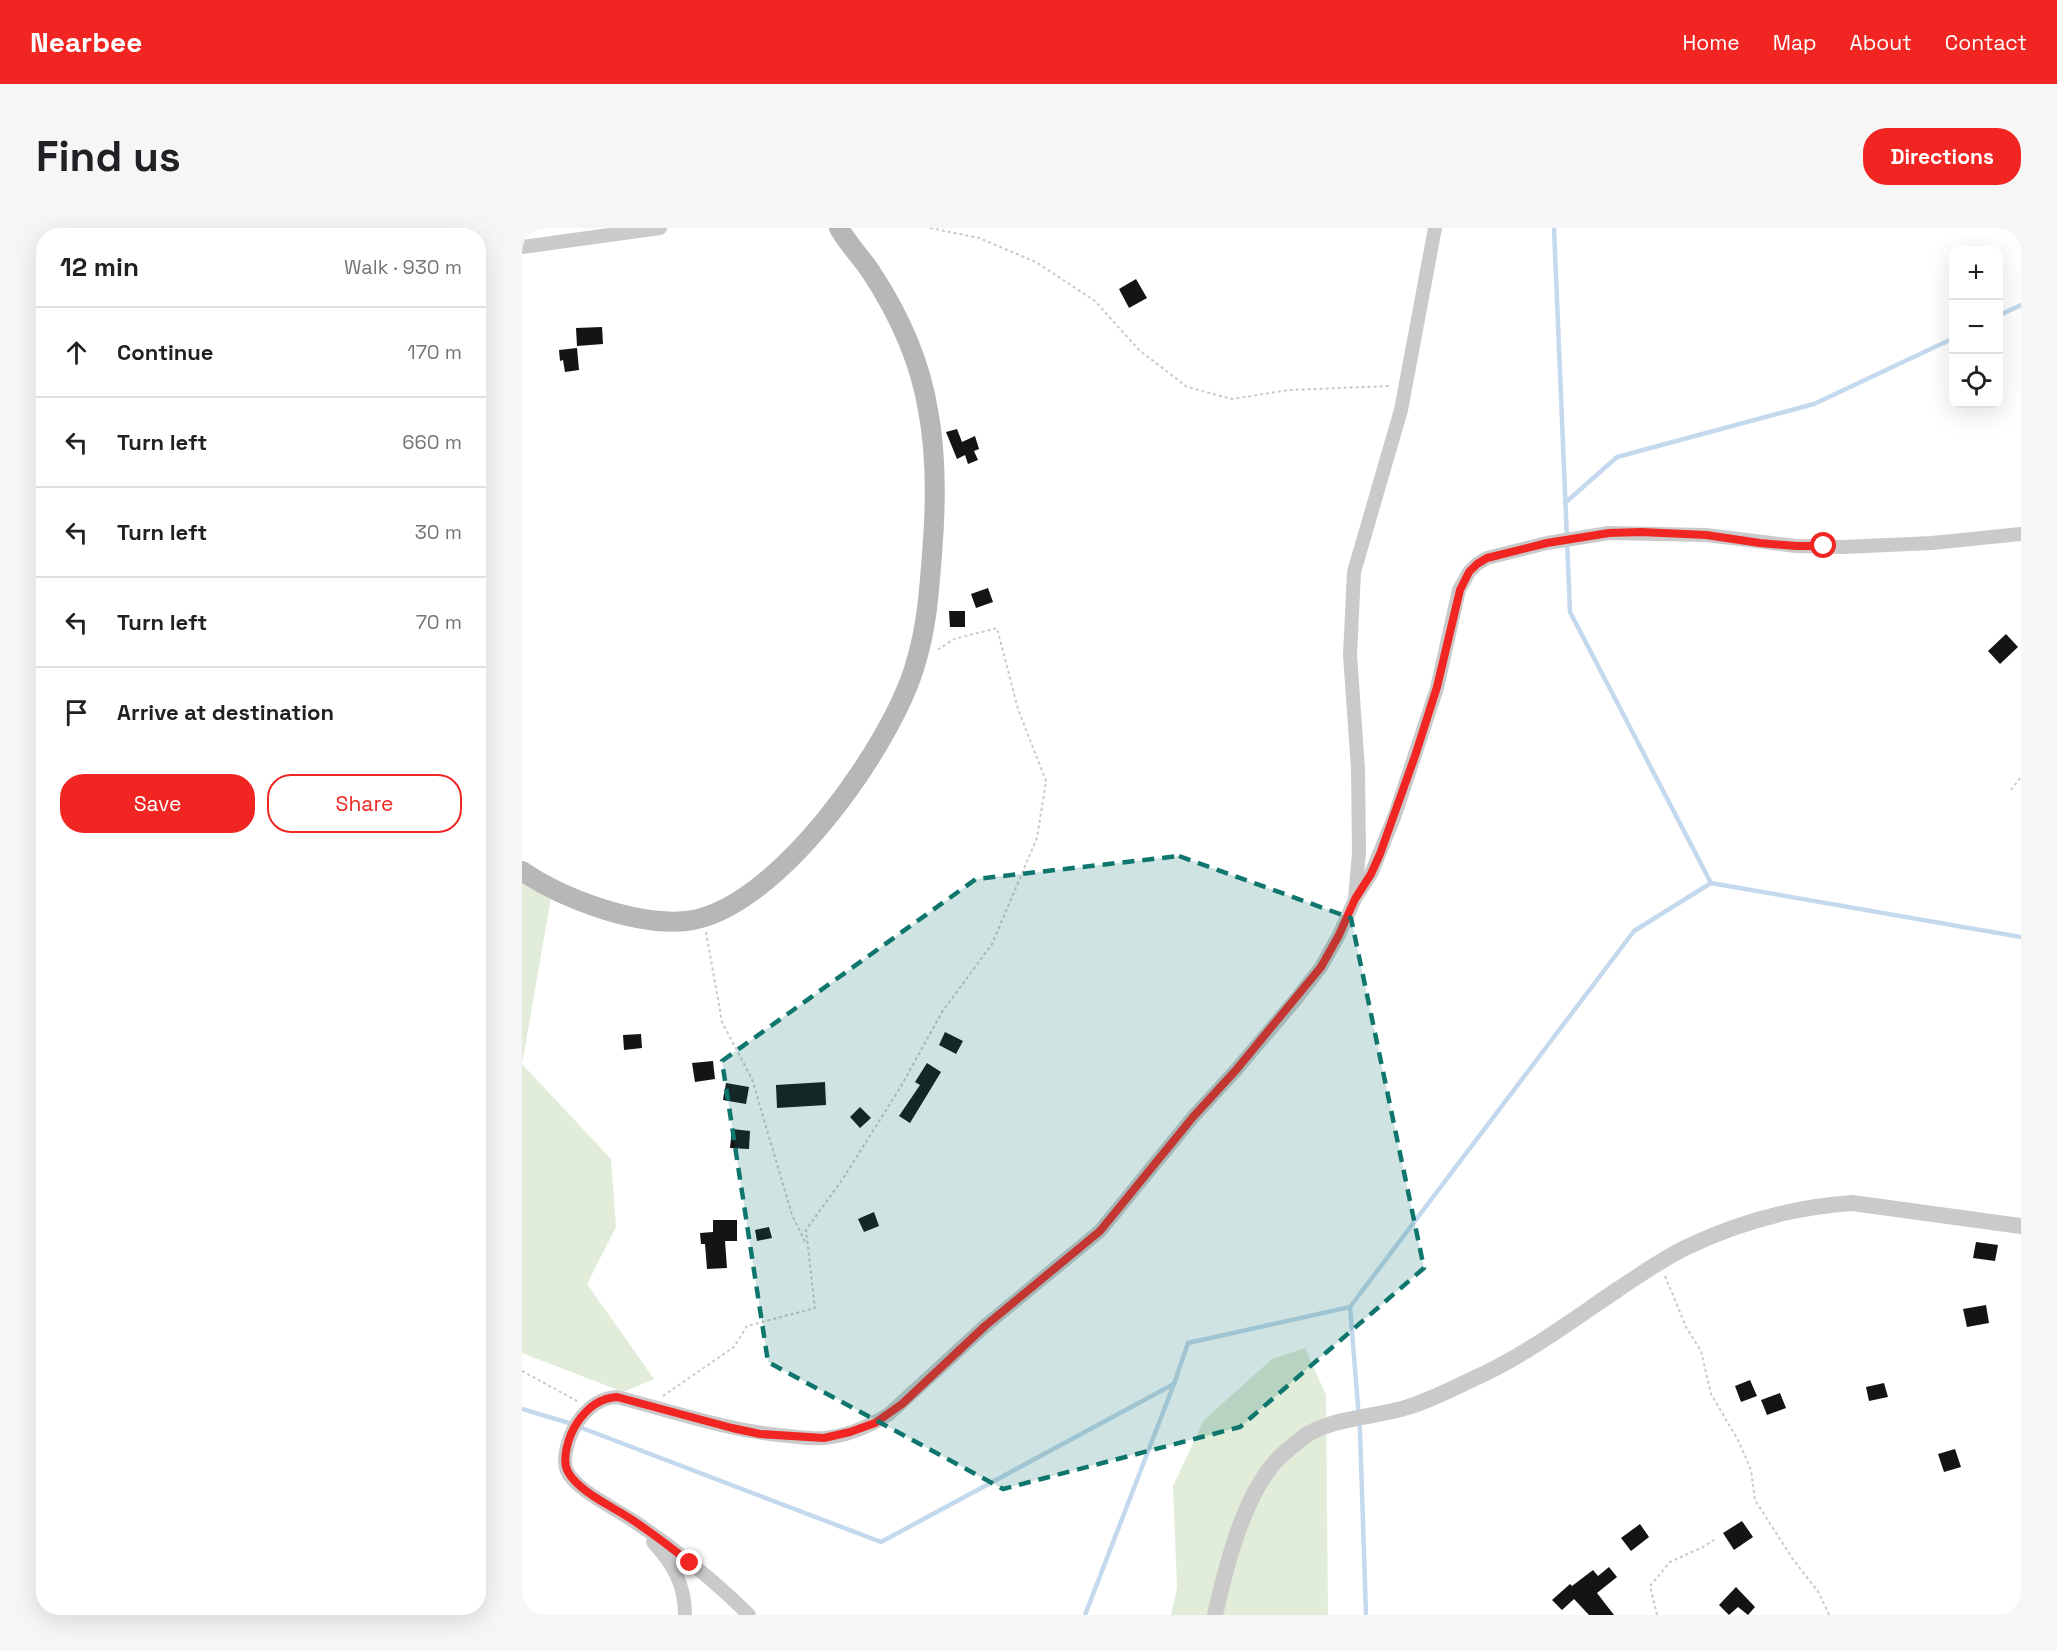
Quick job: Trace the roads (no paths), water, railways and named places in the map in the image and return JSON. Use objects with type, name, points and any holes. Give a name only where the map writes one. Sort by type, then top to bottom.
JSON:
[{"type":"main road","points":[[522,871],[539,883],[613,913],[657,920],[687,921],[716,914],[746,896],[804,846],[832,812],[884,732],[907,690],[928,616],[935,513],[934,458],[928,408],[918,369],[906,336],[870,270],[839,228]]},
{"type":"street","points":[[522,247],[660,228]]},
{"type":"street","points":[[1355,899],[1359,822],[1358,769],[1350,655],[1354,572],[1386,466],[1406,385],[1435,228]]},
{"type":"street","points":[[749,1615],[674,1550],[580,1486],[567,1470],[566,1451],[582,1416],[597,1401],[617,1397],[750,1432],[824,1438],[850,1432],[875,1423],[889,1414],[985,1326],[1100,1231],[1193,1117],[1236,1070],[1321,967],[1355,899],[1371,874],[1395,815],[1437,687],[1460,590],[1469,572],[1477,564],[1487,558],[1547,543],[1609,533],[1706,535],[1778,545],[1844,547],[1932,543],[2021,534]]},
{"type":"street","points":[[1215,1615],[1221,1587],[1245,1513],[1272,1467],[1282,1455],[1307,1435],[1360,1418],[1408,1407],[1477,1377],[1527,1351],[1686,1247],[1747,1222],[1772,1215],[1852,1203],[2021,1226]]},
{"type":"street","points":[[634,1521],[669,1559],[679,1578],[685,1615]]},
{"type":"waterway","points":[[1554,228],[1570,612],[1711,883]]},
{"type":"waterway","points":[[2003,314],[2021,305]]},
{"type":"waterway","points":[[1565,503],[1617,457],[1814,404],[1949,340]]},
{"type":"waterway","points":[[1085,1615],[1188,1343],[1350,1307],[1634,931],[1711,883],[2021,937]]},
{"type":"waterway","points":[[1350,1307],[1360,1431],[1366,1615]]},
{"type":"waterway","points":[[582,1428],[881,1542],[1172,1385]]},
{"type":"waterway","points":[[522,1409],[569,1423]]}]
